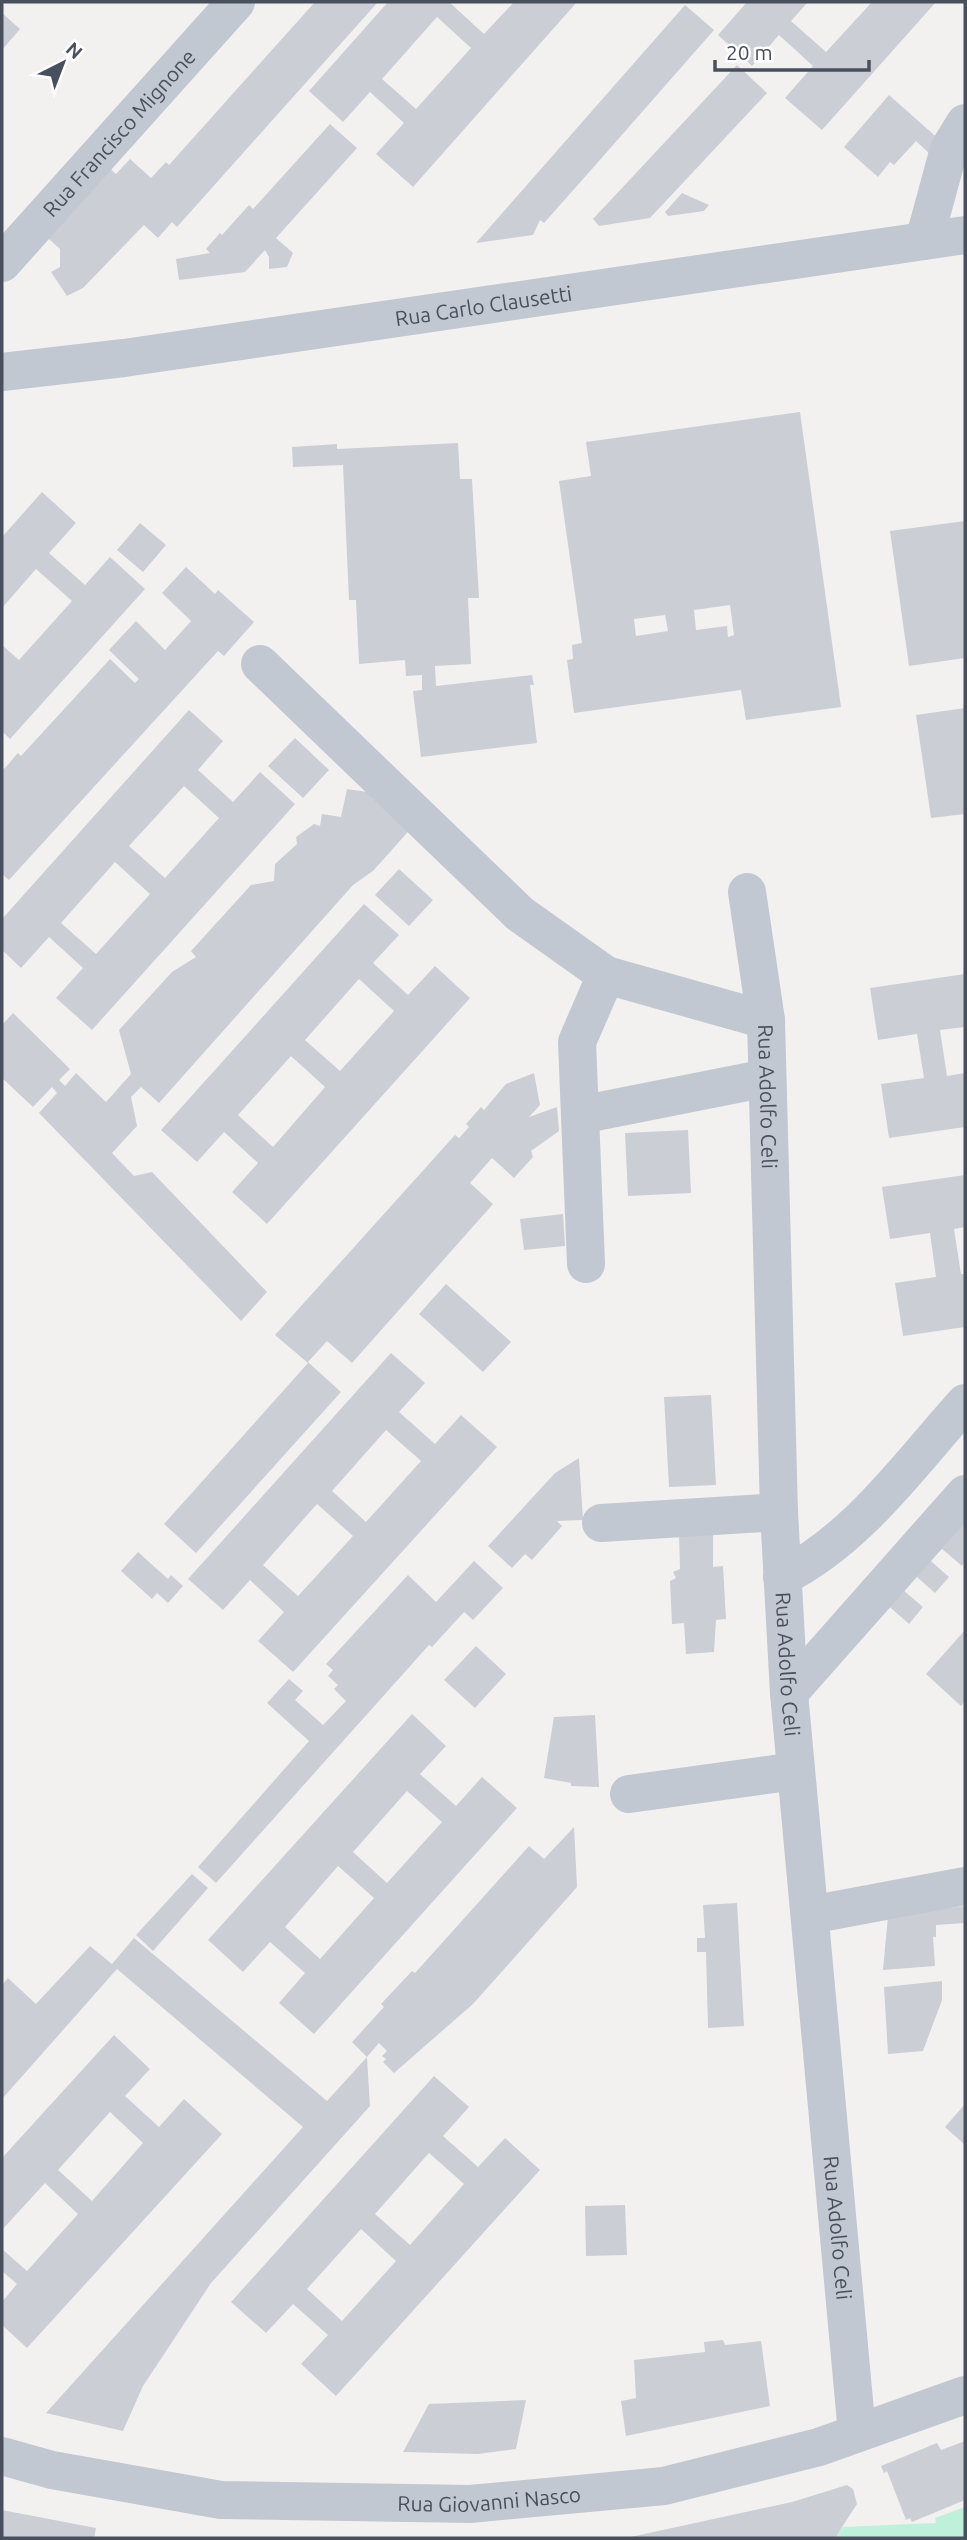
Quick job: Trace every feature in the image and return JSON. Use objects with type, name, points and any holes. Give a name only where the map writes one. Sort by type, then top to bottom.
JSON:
[{"type":"street","name":"Rua Francisco Mignone","points":[[2,263],[236,2]]},
{"type":"street","points":[[924,241],[949,149],[965,123]]},
{"type":"street","name":"Rua Carlo Clausetti","points":[[2,372],[124,358],[965,235]]},
{"type":"street","points":[[260,664],[520,914],[606,975],[766,1020]]},
{"type":"street","name":"Rua Adolfo Celi","points":[[747,892],[766,1020],[779,1512],[789,1693],[857,2433]]},
{"type":"street","points":[[586,1264],[577,1042],[606,975]]},
{"type":"street","points":[[580,1115],[767,1077]]},
{"type":"street","points":[[782,1577],[814,1562],[848,1533],[965,1402]]},
{"type":"street","points":[[789,1693],[965,1494]]},
{"type":"street","points":[[601,1523],[779,1512]]},
{"type":"street","points":[[629,1794],[796,1771]]},
{"type":"street","points":[[810,1915],[965,1886]]},
{"type":"street","name":"Rua Giovanni Nasco","points":[[2,2456],[52,2470],[221,2500],[470,2504],[664,2486],[819,2447],[965,2395]]},
{"type":"green space","points":[[965,2507],[965,2538],[834,2538],[843,2527],[936,2523],[935,2518]]},
{"type":"building","points":[[315,2],[378,2],[177,227],[172,222],[158,238],[144,225],[83,288],[67,296],[51,272],[60,267],[60,249],[48,238],[105,164],[116,174],[130,159],[151,178],[166,162],[169,165]]},
{"type":"building","points":[[388,2],[449,2],[484,34],[514,2],[577,2],[413,187],[376,154],[404,123],[370,92],[343,122],[309,91]],"holes":[[[437,17],[471,48],[416,109],[382,79]]]},
{"type":"building","points":[[747,2],[808,2],[791,21],[826,52],[872,2],[936,2],[822,130],[785,98],[813,66],[779,35],[752,66],[718,35]]},
{"type":"building","points":[[685,5],[714,30],[592,169],[544,223],[540,220],[533,235],[476,243]]},
{"type":"building","points":[[2,13],[20,29],[2,50]]},
{"type":"building","points":[[737,65],[767,93],[650,218],[599,226],[593,219]]},
{"type":"building","points":[[889,95],[941,141],[930,154],[916,141],[894,165],[890,162],[878,177],[844,147]]},
{"type":"building","points":[[330,124],[357,148],[276,238],[293,253],[287,267],[269,269],[269,257],[265,250],[245,272],[179,280],[176,259],[210,253],[206,249],[220,233],[222,235],[249,205],[253,209]]},
{"type":"building","points":[[682,193],[709,205],[704,211],[668,216],[665,212]]},
{"type":"building","points":[[800,412],[841,707],[746,720],[741,690],[574,713],[567,660],[573,659],[572,645],[582,643],[559,481],[591,476],[586,442]],"holes":[[[730,605],[734,635],[728,637],[727,626],[696,630],[694,610]],[[665,615],[668,631],[636,636],[634,619]]]},
{"type":"building","points":[[458,443],[460,479],[472,479],[479,598],[468,598],[471,664],[435,666],[436,686],[532,675],[534,685],[530,685],[537,743],[421,757],[413,691],[422,690],[422,675],[406,676],[405,660],[359,664],[356,600],[349,600],[343,465],[293,467],[292,447],[337,444],[337,449]]},
{"type":"building","points":[[42,492],[76,523],[49,553],[85,585],[110,557],[145,589],[10,739],[2,731],[2,645],[19,660],[72,601],[36,569],[2,608],[2,537]]},
{"type":"building","points":[[965,521],[965,658],[909,666],[890,531]]},
{"type":"building","points":[[140,523],[166,545],[143,572],[117,550]]},
{"type":"building","points":[[186,567],[215,594],[218,590],[254,622],[224,656],[218,651],[9,880],[2,874],[2,766],[4,769],[18,753],[21,756],[110,659],[135,683],[139,679],[109,650],[136,621],[165,650],[191,621],[162,593]]},
{"type":"building","points":[[965,708],[965,814],[931,818],[916,715]]},
{"type":"building","points":[[189,710],[223,741],[198,770],[233,802],[260,772],[295,804],[92,1030],[56,998],[83,968],[49,937],[21,968],[2,950],[2,919]],"holes":[[[184,786],[219,818],[165,878],[129,846]],[[115,862],[150,894],[96,954],[61,923]]]},
{"type":"building","points":[[295,738],[329,770],[303,798],[268,766]]},
{"type":"building","points":[[347,789],[381,794],[415,824],[373,871],[353,885],[159,1103],[141,1087],[131,1097],[137,1126],[112,1153],[134,1176],[152,1172],[267,1292],[241,1321],[39,1113],[57,1093],[52,1087],[33,1107],[2,1078],[2,1025],[13,1013],[70,1069],[59,1080],[65,1086],[76,1073],[106,1102],[131,1074],[119,1030],[172,972],[196,957],[191,951],[251,885],[274,881],[275,864],[297,844],[296,837],[314,824],[320,826],[322,814],[341,817]]},
{"type":"building","points":[[399,869],[433,900],[409,926],[375,895]]},
{"type":"building","points":[[364,904],[399,935],[373,963],[408,995],[435,966],[470,998],[267,1224],[232,1192],[258,1163],[224,1132],[197,1162],[161,1130]],"holes":[[[359,979],[394,1011],[340,1071],[305,1040]],[[291,1056],[325,1087],[273,1147],[238,1115]]]},
{"type":"building","points":[[965,974],[965,1027],[940,1030],[947,1076],[965,1073],[965,1127],[889,1138],[881,1084],[924,1078],[917,1034],[878,1040],[870,988]]},
{"type":"building","points":[[534,1073],[540,1105],[529,1117],[557,1107],[559,1131],[531,1151],[533,1157],[514,1178],[492,1158],[470,1183],[493,1204],[352,1363],[327,1341],[308,1362],[341,1392],[196,1553],[164,1524],[308,1363],[275,1335],[455,1135],[459,1138],[469,1127],[466,1124],[481,1107],[484,1110],[506,1084]]},
{"type":"building","points":[[688,1130],[691,1193],[628,1196],[625,1133]]},
{"type":"building","points":[[965,1175],[965,1227],[954,1229],[961,1274],[965,1274],[965,1327],[903,1336],[895,1283],[936,1277],[930,1233],[890,1239],[882,1187]]},
{"type":"building","points":[[563,1214],[565,1246],[524,1250],[520,1219]]},
{"type":"building","points":[[446,1284],[511,1342],[483,1372],[419,1314]]},
{"type":"building","points":[[391,1353],[425,1383],[399,1412],[435,1444],[461,1415],[497,1447],[293,1672],[258,1641],[284,1612],[250,1580],[223,1610],[188,1579]],"holes":[[[386,1430],[421,1461],[366,1522],[332,1491]],[[317,1504],[353,1536],[298,1596],[263,1565]]]},
{"type":"building","points":[[711,1395],[716,1485],[669,1487],[664,1397]]},
{"type":"building","points":[[579,1458],[583,1520],[557,1521],[562,1526],[532,1560],[525,1554],[512,1568],[488,1546],[555,1473]]},
{"type":"building","points":[[965,1516],[965,1561],[962,1566],[934,1542]]},
{"type":"building","points":[[679,1534],[713,1535],[713,1567],[723,1566],[726,1619],[716,1620],[714,1652],[686,1654],[684,1623],[672,1624],[670,1581],[676,1578],[673,1572],[680,1569]]},
{"type":"building","points":[[138,1552],[168,1579],[171,1575],[183,1586],[168,1603],[157,1593],[152,1599],[121,1571]]},
{"type":"building","points":[[923,1554],[949,1577],[935,1593],[909,1570]]},
{"type":"building","points":[[474,1561],[503,1588],[473,1620],[464,1612],[432,1647],[429,1645],[216,1883],[198,1867],[309,1741],[267,1703],[289,1679],[303,1691],[295,1700],[323,1725],[346,1701],[334,1689],[338,1685],[328,1676],[333,1670],[326,1664],[408,1575],[436,1602]]},
{"type":"building","points":[[896,1584],[923,1607],[909,1624],[883,1601]]},
{"type":"building","points":[[965,1630],[965,1701],[961,1706],[926,1674]]},
{"type":"building","points":[[476,1646],[506,1674],[475,1708],[444,1680]]},
{"type":"building","points":[[412,1714],[446,1746],[420,1774],[456,1806],[482,1777],[517,1808],[314,2034],[279,2003],[305,1973],[270,1942],[243,1972],[208,1940]],"holes":[[[407,1791],[442,1822],[387,1883],[353,1852]],[[338,1866],[374,1898],[320,1959],[285,1927]]]},
{"type":"building","points":[[595,1715],[599,1787],[571,1786],[571,1783],[544,1778],[554,1717]]},
{"type":"building","points":[[574,1827],[577,1887],[473,2004],[394,2073],[383,2062],[386,2059],[382,2056],[387,2051],[379,2043],[367,2057],[352,2042],[384,2007],[381,2004],[412,1971],[415,1973],[529,1846],[544,1859]]},
{"type":"building","points":[[192,1874],[208,1888],[153,1951],[136,1935]]},
{"type":"building","points":[[737,1903],[744,2026],[708,2028],[706,1952],[697,1952],[697,1938],[705,1938],[703,1905]]},
{"type":"building","points":[[965,1906],[965,1923],[936,1925],[936,1937],[933,1937],[935,1966],[883,1970],[888,1916]]},
{"type":"building","points":[[134,1938],[327,2101],[367,2057],[370,2106],[211,2283],[143,2386],[123,2431],[46,2413],[303,2127],[117,1969],[2,2099],[2,1985],[8,1978],[36,2004],[90,1946],[112,1964]]},
{"type":"building","points":[[942,1981],[942,2000],[923,2051],[888,2054],[884,1987]]},
{"type":"building","points":[[114,2035],[150,2069],[125,2096],[159,2127],[184,2099],[222,2134],[27,2348],[2,2325],[2,2302],[17,2284],[2,2271],[2,2249],[27,2271],[78,2214],[45,2183],[2,2230],[2,2158]],"holes":[[[110,2112],[143,2143],[92,2201],[58,2170]]]},
{"type":"building","points":[[434,2076],[469,2107],[443,2136],[478,2167],[505,2138],[540,2170],[336,2396],[301,2364],[328,2335],[293,2304],[266,2333],[231,2302]],"holes":[[[429,2153],[464,2184],[410,2245],[375,2214]],[[361,2229],[396,2261],[342,2321],[307,2289]]]},
{"type":"building","points":[[965,2104],[965,2145],[945,2127]]},
{"type":"building","points":[[625,2205],[627,2255],[586,2256],[585,2206]]},
{"type":"building","points":[[723,2340],[725,2345],[761,2341],[770,2406],[626,2436],[621,2401],[636,2398],[634,2360],[705,2352],[704,2342]]},
{"type":"building","points":[[526,2400],[516,2449],[478,2454],[403,2452],[429,2404]]},
{"type":"building","points":[[965,2441],[965,2500],[912,2522],[910,2518],[906,2520],[887,2471],[884,2473],[881,2466],[937,2443],[941,2450]]},
{"type":"building","points":[[847,2485],[853,2489],[857,2504],[835,2538],[626,2538],[792,2502]]},
{"type":"building","points":[[2,2510],[96,2528],[94,2538],[2,2538]]}]
